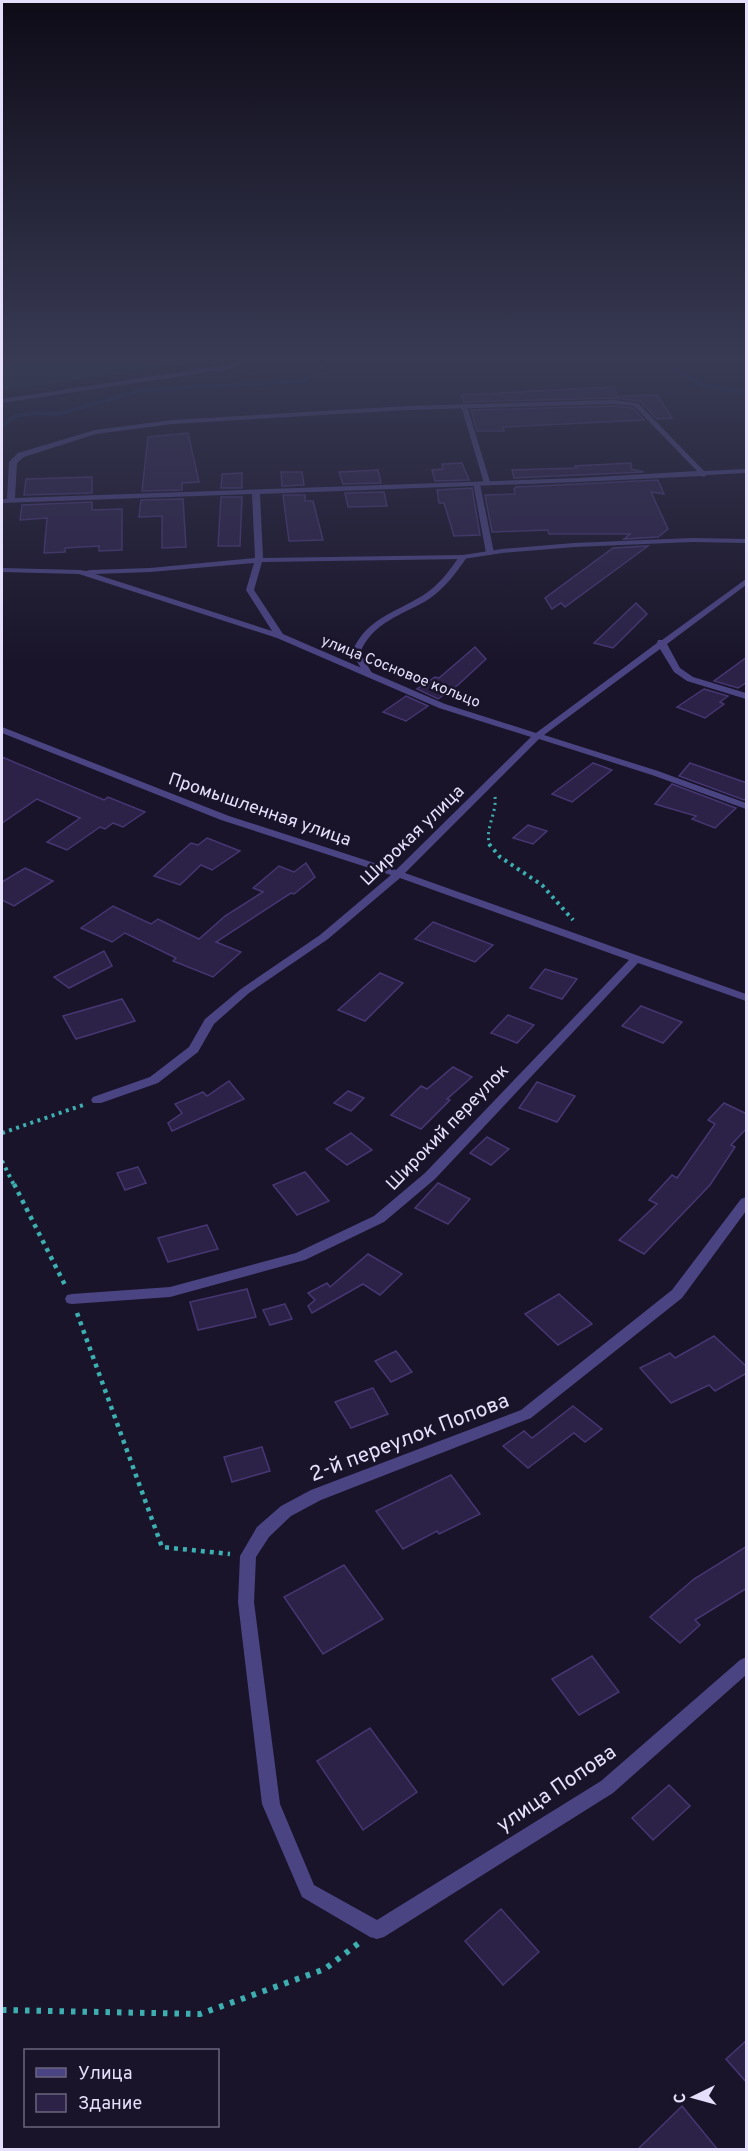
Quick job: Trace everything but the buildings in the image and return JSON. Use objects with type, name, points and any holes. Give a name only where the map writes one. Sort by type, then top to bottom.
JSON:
[{"type":"street","points":[[11,500],[14,461]]},
{"type":"street","points":[[481,461],[488,483]]},
{"type":"street","points":[[691,461],[704,475]]},
{"type":"street","points":[[2,501],[704,475],[747,471]]},
{"type":"street","points":[[714,474],[747,478]]},
{"type":"street","points":[[476,484],[490,553]]},
{"type":"street","points":[[256,491],[259,560],[250,590],[280,636]]},
{"type":"street","name":"улица Сосновое кольцо","points":[[2,570],[80,572],[150,570],[259,560],[463,557],[574,545],[692,540],[747,541]]},
{"type":"street","points":[[368,673],[356,653],[358,643],[368,631],[434,591],[463,557]]},
{"type":"street","name":"улица Сосновое кольцо","points":[[80,572],[280,636],[442,706],[655,773],[747,806]]},
{"type":"street","name":"Широкая улица","points":[[97,1100],[154,1080],[194,1049],[209,1022],[245,991],[324,937],[398,874],[536,737],[747,580]]},
{"type":"street","points":[[732,592],[747,597]]},
{"type":"street","points":[[661,642],[677,670],[690,679],[747,696]]},
{"type":"street","name":"Промышленная улица","points":[[2,730],[225,818],[398,874],[747,998]]},
{"type":"street","name":"Широкий переулок","points":[[72,1299],[170,1292],[300,1257],[379,1219],[430,1176],[637,958]]},
{"type":"street","name":"2-й переулок Попова","points":[[248,1556],[263,1532],[286,1511],[316,1495],[526,1414],[677,1294],[747,1202]]},
{"type":"street","points":[[248,1556],[246,1602],[271,1804],[308,1891],[378,1930]]},
{"type":"street","name":"улица Попова","points":[[378,1930],[607,1787],[747,1665]]},
{"type":"path","points":[[486,786],[496,799],[496,814],[487,836],[490,846],[497,854],[541,884],[594,943]]},
{"type":"path","points":[[2,1133],[97,1100]]},
{"type":"path","points":[[2,1161],[72,1299],[162,1546],[248,1556]]},
{"type":"path","points":[[2,2010],[200,2014],[325,1969],[378,1930]]}]
